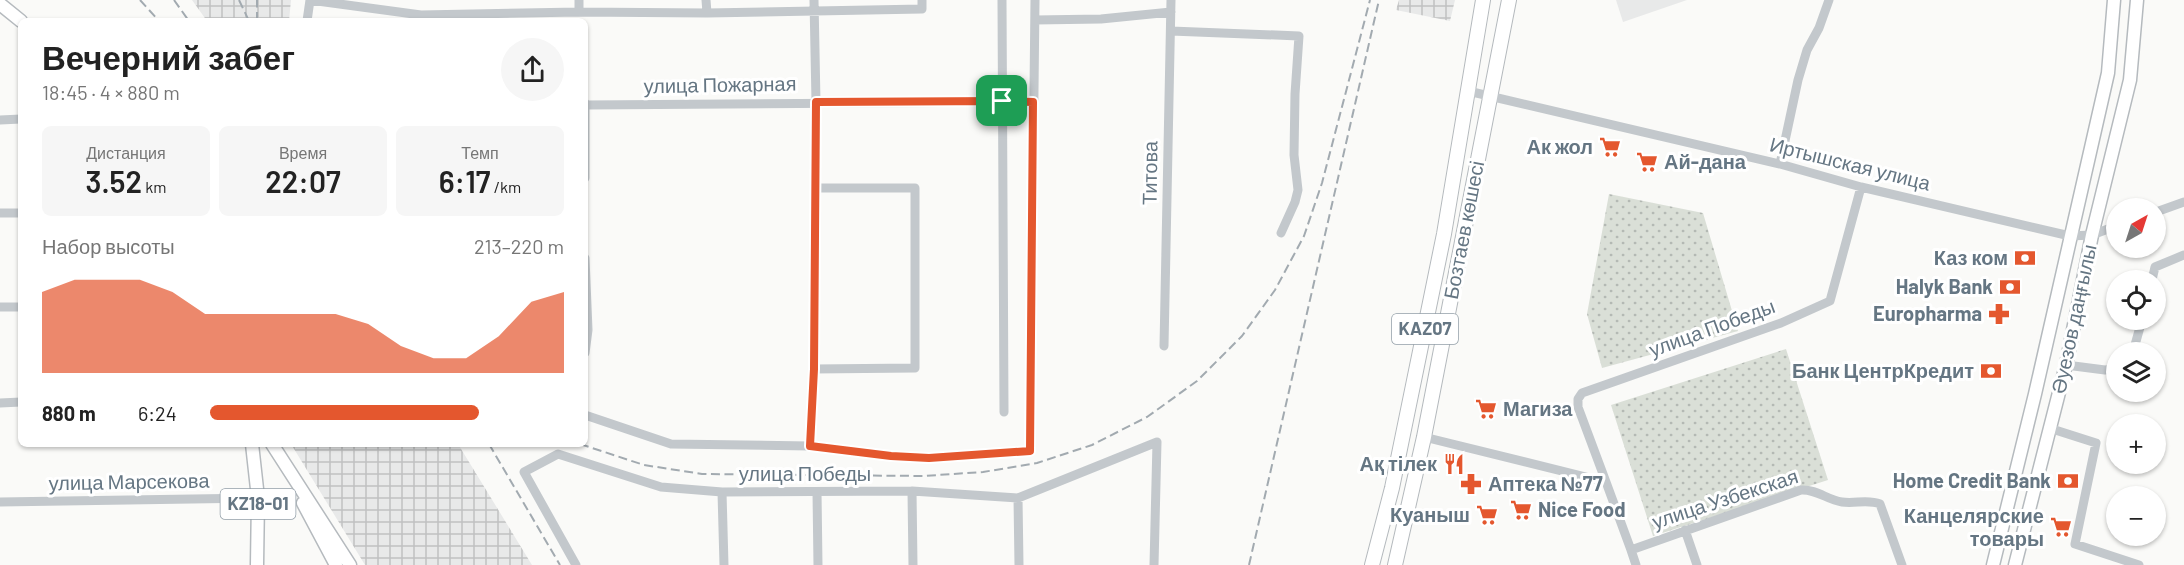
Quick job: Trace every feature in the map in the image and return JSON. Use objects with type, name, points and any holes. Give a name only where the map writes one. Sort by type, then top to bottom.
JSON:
[{"type":"highway","name":"Бозтаев көшесі","points":[[1372,565],[1392,488],[1435,278],[1483,0]]},
{"type":"highway","name":"Бозтаев көшесі","points":[[1395,565],[1424,437],[1509,0]]},
{"type":"main road","name":"Әуезов даңғылы","points":[[1993,565],[2108,73],[2114,0]]},
{"type":"main road","name":"Әуезов даңғылы","points":[[2014,565],[2066,365],[2092,235],[2130,80],[2137,0]]},
{"type":"main road","points":[[0,4],[18,19]]},
{"type":"main road","name":"KZ18-01","points":[[252,447],[258,498],[257,565]]},
{"type":"main road","points":[[274,447],[350,565]]},
{"type":"main road","points":[[285,464],[290,480],[336,565]]},
{"type":"street","points":[[307,18],[310,0],[421,15],[541,17],[579,12],[707,13],[922,9],[922,0]]},
{"type":"street","points":[[579,0],[579,12]]},
{"type":"street","points":[[706,0],[707,13]]},
{"type":"street","points":[[810,446],[814,369],[816,102],[814,0]]},
{"type":"street","points":[[1002,0],[1004,412]]},
{"type":"street","points":[[1033,102],[1035,0]]},
{"type":"street","name":"Титова","points":[[1164,346],[1171,0]]},
{"type":"street","points":[[1780,164],[1804,60],[1829,0]]},
{"type":"street","points":[[1035,20],[1101,20],[1171,12]]},
{"type":"street","points":[[1171,31],[1299,36],[1294,155],[1298,190],[1281,233]]},
{"type":"street","name":"Иртышская улица","points":[[1468,91],[1780,164],[1861,187],[2070,236],[2092,235],[2106,230]]},
{"type":"street","name":"улица Пожарная","points":[[588,104],[1033,102]]},
{"type":"street","name":"улица Победы","points":[[588,417],[671,444],[810,446],[891,456],[929,458],[1030,451],[1033,102]]},
{"type":"street","points":[[0,120],[18,119]]},
{"type":"street","name":"улица Победы","points":[[1606,482],[1578,407],[1578,399],[1582,393],[1782,324],[1830,301],[1861,187]]},
{"type":"street","points":[[814,369],[915,368],[915,188],[815,188]]},
{"type":"street","points":[[2166,208],[2184,202]]},
{"type":"street","points":[[0,213],[18,213]]},
{"type":"street","points":[[2154,270],[2155,267],[2184,255]]},
{"type":"street","points":[[0,307],[18,307]]},
{"type":"street","points":[[2066,365],[2106,370]]},
{"type":"street","points":[[0,403],[18,402]]},
{"type":"street","points":[[2049,428],[2096,444],[2074,544],[2139,565]]},
{"type":"street","points":[[1424,437],[1606,482],[1636,565]]},
{"type":"street","name":"улица Победы","points":[[576,565],[524,472],[558,454],[661,487],[722,492],[912,491],[1018,498],[1157,442],[1154,565]]},
{"type":"street","name":"улица Узбекская","points":[[1631,550],[1801,490],[1810,489],[1841,502],[1880,504],[1902,565]]},
{"type":"street","points":[[912,491],[913,565]]},
{"type":"street","points":[[722,492],[724,565]]},
{"type":"street","points":[[817,492],[818,565]]},
{"type":"street","name":"улица Марсекова","points":[[0,502],[258,498]]},
{"type":"street","points":[[1018,498],[1019,565]]},
{"type":"street","points":[[1684,530],[1697,565]]},
{"type":"shaded area","points":[[192,0],[291,0],[289,18],[205,18]]},
{"type":"shaded area","points":[[1399,0],[1455,0],[1450,21],[1396,10]]},
{"type":"shaded area","points":[[1616,0],[1687,0],[1623,22]]},
{"type":"shaded area","points":[[1609,194],[1703,213],[1738,331],[1602,368],[1587,314]]},
{"type":"shaded area","points":[[1786,349],[1828,480],[1653,536],[1611,405]]},
{"type":"shaded area","points":[[293,447],[460,447],[532,565],[365,565]]},
{"type":"railway","points":[[140,0],[156,18]]},
{"type":"railway","points":[[174,0],[187,18]]},
{"type":"railway","points":[[239,0],[248,18]]},
{"type":"railway","points":[[257,0],[257,18]]},
{"type":"railway","points":[[588,447],[644,465],[702,474],[923,476],[983,472],[1037,463],[1092,445],[1147,417],[1197,381],[1242,336],[1275,290],[1304,236],[1322,183],[1370,0]]},
{"type":"railway","points":[[1249,565],[1379,0]]},
{"type":"railway","points":[[491,447],[560,565]]},
{"type":"place","name":"Ак жол","points":[[1610,147]]},
{"type":"place","name":"Ай-дана","points":[[1647,162]]},
{"type":"place","name":"Каз ком","points":[[2025,258]]},
{"type":"place","name":"Halyk Bank","points":[[2010,287]]},
{"type":"place","name":"Europharma","points":[[1999,314]]},
{"type":"place","name":"Банк ЦентрКредит","points":[[1991,371]]},
{"type":"place","name":"Магиза","points":[[1486,409]]},
{"type":"place","name":"Ақ тілек","points":[[1454,464]]},
{"type":"place","name":"Home Credit Bank","points":[[2068,481]]},
{"type":"place","name":"Аптека №77","points":[[1471,484]]},
{"type":"place","name":"Nice Food","points":[[1521,510]]},
{"type":"place","name":"Куаныш","points":[[1487,515]]},
{"type":"place","name":"Канцелярские товары","points":[[2061,527]]},
{"type":"route","points":[[1002,101],[1033,102],[1030,451],[929,458],[891,456],[810,446],[814,369],[816,102],[1002,101]]}]
